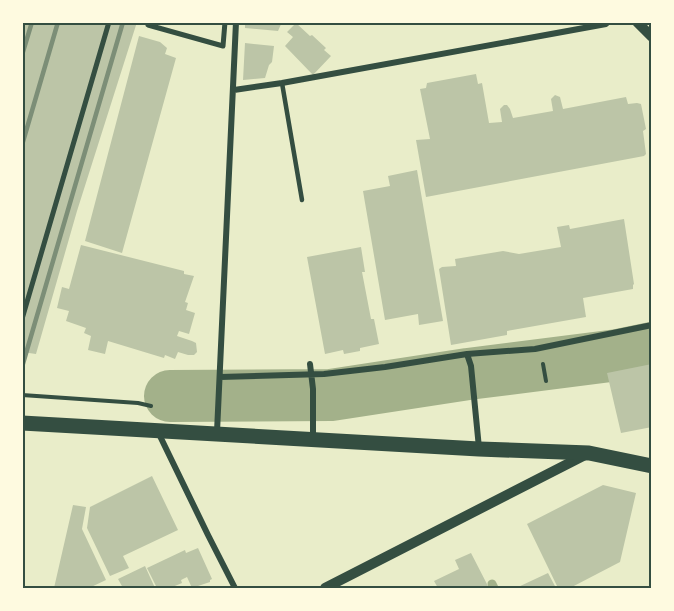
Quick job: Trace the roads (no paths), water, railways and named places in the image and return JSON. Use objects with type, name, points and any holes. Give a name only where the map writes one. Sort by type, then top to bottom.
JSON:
[{"type":"main road","points":[[22,423],[478,449],[589,453],[651,466]]},
{"type":"street","points":[[22,320],[109,22]]},
{"type":"street","points":[[149,22],[148,25],[223,46],[225,22]]},
{"type":"street","points":[[217,433],[236,22]]},
{"type":"street","points":[[234,90],[608,22]]},
{"type":"street","points":[[637,22],[651,37]]},
{"type":"street","points":[[220,377],[312,374],[386,367],[467,354],[535,349],[651,325]]},
{"type":"street","points":[[467,354],[471,366],[478,449]]},
{"type":"street","points":[[310,364],[313,389],[313,439]]},
{"type":"street","points":[[158,432],[235,588]]},
{"type":"street","points":[[325,588],[589,453]]},
{"type":"lane","points":[[282,83],[302,200]]},
{"type":"waterway","points":[[170,396],[331,395],[468,374],[618,355],[652,348]]},
{"type":"waterway","points":[[492,584],[494,588]]},
{"type":"railway","points":[[22,55],[32,22]]},
{"type":"railway","points":[[22,145],[58,22]]},
{"type":"railway","points":[[22,367],[123,22]]}]
